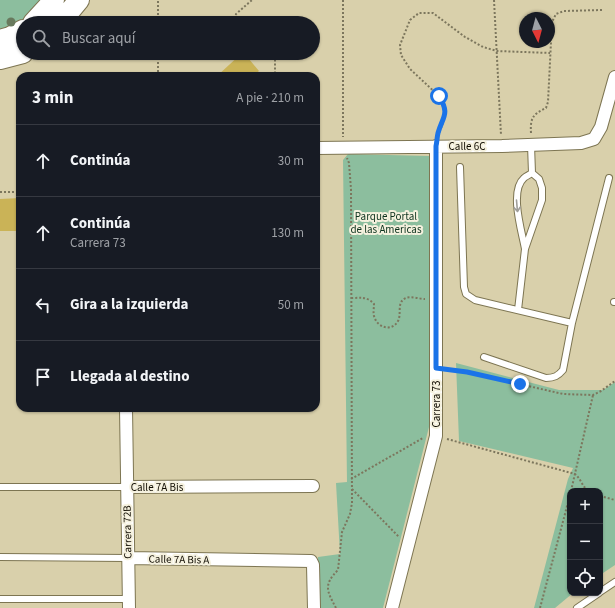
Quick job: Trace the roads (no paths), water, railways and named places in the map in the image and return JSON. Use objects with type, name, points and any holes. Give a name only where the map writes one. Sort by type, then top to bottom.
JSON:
[{"type":"highway","points":[[39,16],[54,0]]},
{"type":"highway","points":[[66,16],[79,0]]},
{"type":"highway","points":[[0,40],[16,34]]},
{"type":"highway","points":[[0,59],[16,55]]},
{"type":"street","name":"Calle 6C","points":[[320,148],[502,146],[581,143],[594,139],[601,127],[615,77]]},
{"type":"street","name":"Carrera 73","points":[[392,608],[436,436],[436,146]]},
{"type":"street","name":"Carrera 72B","points":[[126,412],[128,603]]},
{"type":"street","name":"Calle 7A Bis","points":[[126,487],[313,486]]},
{"type":"street","name":"Calle 7A Bis A","points":[[128,558],[311,561],[313,565],[314,608]]},
{"type":"lane","points":[[518,310],[525,249],[542,200],[542,188],[538,179],[532,173],[531,145]]},
{"type":"lane","points":[[460,168],[464,287],[466,294],[475,300],[572,323]]},
{"type":"lane","points":[[525,249],[517,203],[517,189],[523,179],[532,173]]},
{"type":"lane","points":[[484,357],[546,378],[554,378],[563,370],[572,323],[608,178]]},
{"type":"lane","name":"Calle 7A Bis","points":[[0,487],[126,487]]},
{"type":"lane","name":"Calle 7A Bis A","points":[[0,557],[128,558]]},
{"type":"lane","points":[[603,591],[615,582]]},
{"type":"lane","points":[[577,608],[595,596]]},
{"type":"lane","points":[[0,599],[128,603]]},
{"type":"park label","name":"Parque Portal de las Americas","points":[[386,222]]}]
